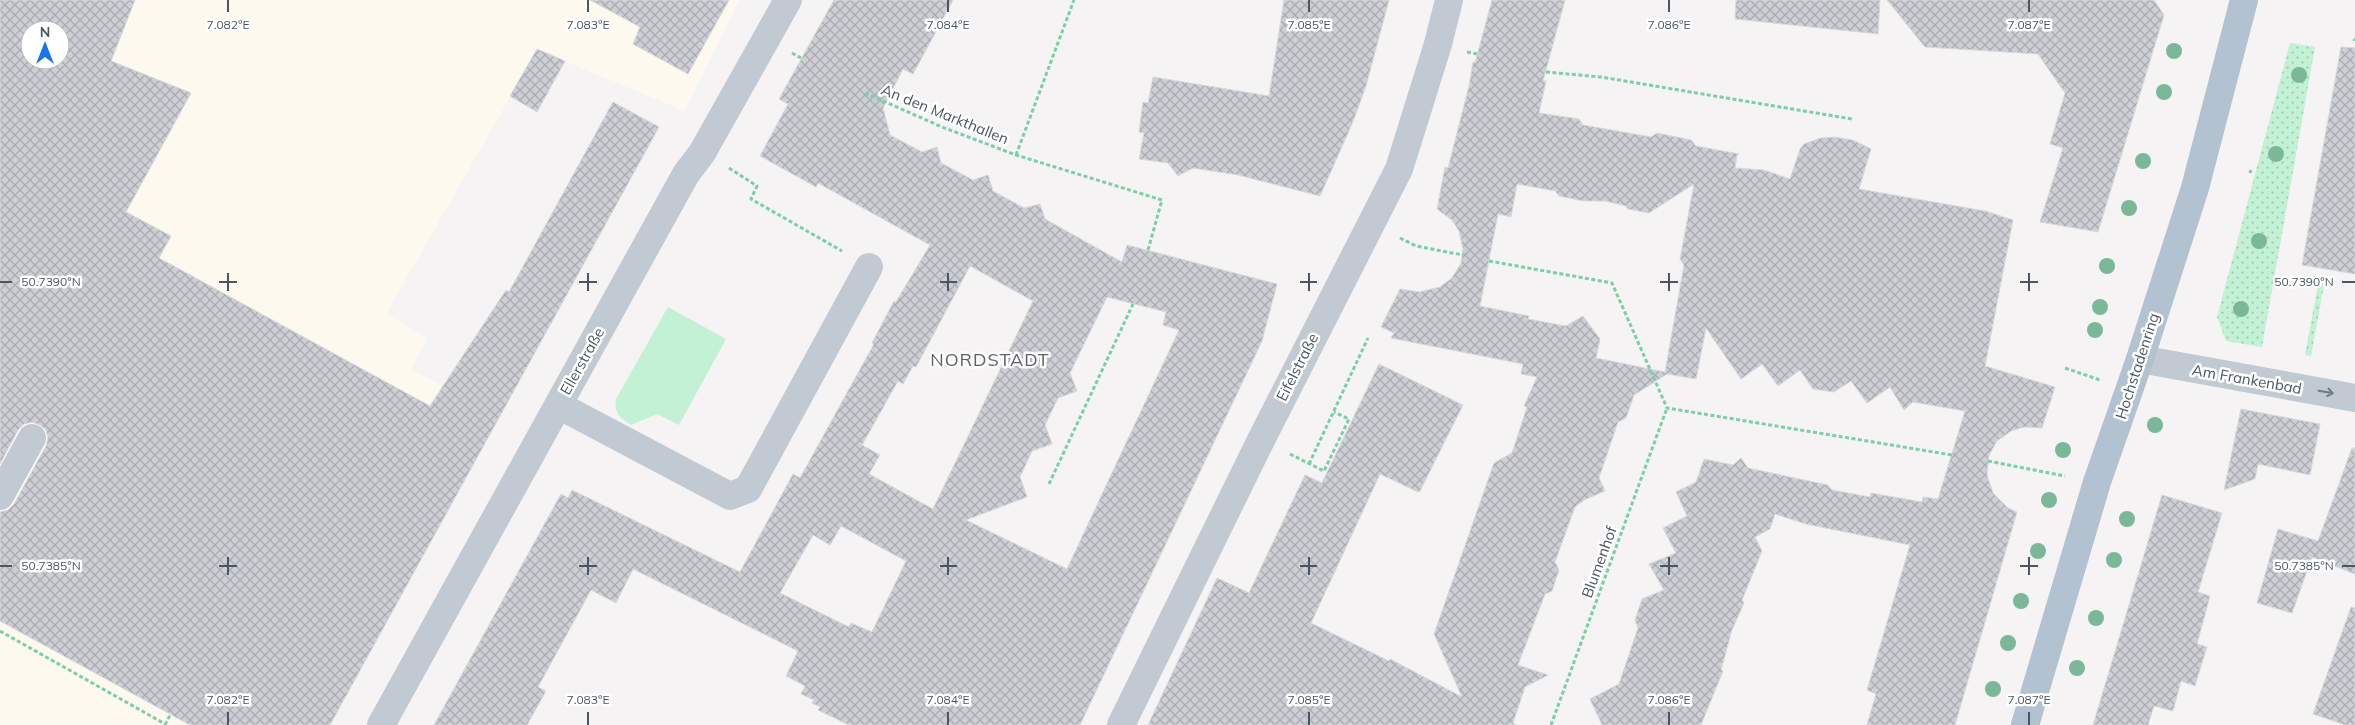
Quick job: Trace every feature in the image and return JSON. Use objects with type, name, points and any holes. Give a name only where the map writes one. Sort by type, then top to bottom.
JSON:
[{"type":"main road","name":"Hochstadenring","points":[[2025,725],[2097,482],[2140,359],[2195,188],[2242,2]]},
{"type":"street","name":"Ellerstraße","points":[[381,725],[686,174],[702,153],[788,0]]},
{"type":"street","name":"Eifelstraße","points":[[1121,725],[1370,222],[1399,169],[1438,44],[1449,0]]},
{"type":"street","points":[[558,405],[730,496],[748,489],[870,267]]},
{"type":"street","name":"Am Frankenbad","points":[[2140,359],[2355,398]]},
{"type":"street","points":[[0,496],[32,438]]},
{"type":"path","name":"An den Markthallen","points":[[1016,155],[1074,0]]},
{"type":"path","points":[[1546,72],[1601,77],[1852,119]]},
{"type":"path","name":"An den Markthallen","points":[[865,92],[942,127],[1016,155],[1162,200],[1148,250]]},
{"type":"path","points":[[740,174],[758,186],[751,199],[870,267]]},
{"type":"path","points":[[1370,222],[1416,246],[1463,255]]},
{"type":"path","points":[[1489,260],[1612,283],[1667,408],[1952,455]]},
{"type":"path","points":[[1049,484],[1133,304]]},
{"type":"path","points":[[1309,464],[1368,338]]},
{"type":"path","name":"Blumenhof","points":[[1552,725],[1667,408]]},
{"type":"path","points":[[1315,467],[1324,471],[1348,420],[1334,412]]},
{"type":"path","points":[[1988,462],[2097,482]]},
{"type":"path","points":[[0,631],[165,724],[170,715]]},
{"type":"shaded area","points":[[0,0],[739,0],[685,111],[537,50],[386,314],[428,338],[411,369],[500,417],[330,725],[0,725]]},
{"type":"green space","points":[[2290,43],[2315,47],[2262,347],[2226,341],[2217,317]]},
{"type":"green space","points":[[2319,279],[2325,280],[2311,356],[2305,355]]},
{"type":"green space","points":[[668,307],[726,339],[679,425],[657,414],[631,425],[617,412],[616,399]]},
{"type":"building","points":[[0,0],[135,0],[111,61],[191,93],[126,212],[171,236],[159,258],[430,406],[506,290],[509,292],[613,102],[659,127],[330,725],[190,725],[0,621],[0,512],[8,510],[14,504],[46,446],[48,438],[46,430],[32,422],[24,424],[18,430],[0,464]]},
{"type":"building","points":[[590,0],[729,0],[688,74],[633,44],[640,27]]},
{"type":"building","points":[[834,0],[953,0],[913,74],[903,69],[883,108],[890,135],[922,152],[937,147],[941,163],[973,180],[988,175],[993,191],[1024,208],[1040,204],[1045,219],[1122,262],[1127,245],[1277,284],[1262,341],[1080,725],[849,725],[818,710],[820,707],[812,703],[814,700],[801,694],[805,686],[786,676],[798,651],[633,569],[616,603],[591,590],[538,687],[546,691],[527,725],[434,725],[561,494],[568,498],[572,490],[740,572],[793,474],[800,478],[874,344],[872,343],[894,301],[896,302],[930,245],[818,183],[816,187],[760,156],[788,104],[779,99]],"holes":[[[970,266],[1033,301],[933,509],[869,474],[880,455],[862,445],[898,381],[903,384],[913,366],[916,367]],[[1107,297],[1166,312],[1163,325],[1179,330],[1067,569],[966,520],[1027,497],[1020,477],[1032,451],[1052,444],[1045,425],[1058,398],[1077,391],[1070,373]],[[841,526],[906,561],[872,632],[851,623],[849,627],[780,593],[813,535],[830,545]]]},
{"type":"building","points":[[1284,0],[1389,0],[1366,86],[1352,124],[1320,196],[1238,175],[1193,168],[1178,176],[1168,163],[1139,159],[1144,133],[1139,132],[1143,102],[1148,103],[1153,77],[1269,96]]},
{"type":"building","points":[[1492,0],[1565,0],[1543,81],[1546,81],[1539,113],[1579,119],[1583,125],[1651,137],[1657,133],[1691,140],[1696,146],[1739,154],[1737,155],[1735,168],[1764,170],[1790,179],[1800,149],[1804,144],[1821,138],[1834,137],[1853,140],[1871,149],[1859,189],[1985,211],[2013,220],[1985,366],[2055,387],[2042,428],[2024,427],[2011,431],[1997,441],[1989,455],[1987,475],[1993,493],[2008,508],[2017,512],[1955,725],[1867,725],[1876,694],[1867,690],[1910,545],[1806,524],[1775,514],[1770,529],[1755,537],[1762,551],[1742,600],[1744,603],[1732,630],[1721,670],[1723,671],[1701,725],[1602,725],[1590,699],[1619,684],[1638,628],[1635,620],[1642,599],[1664,590],[1649,564],[1676,553],[1663,528],[1687,516],[1676,492],[1696,482],[1704,459],[1733,465],[1741,458],[1748,468],[1828,485],[1832,490],[1870,497],[1871,493],[1922,502],[1923,497],[1938,499],[1965,411],[1913,402],[1904,410],[1890,387],[1867,403],[1851,381],[1834,392],[1813,389],[1800,370],[1778,386],[1762,364],[1741,379],[1706,328],[1696,379],[1667,374],[1634,395],[1626,418],[1618,422],[1599,478],[1605,491],[1584,500],[1575,507],[1555,562],[1559,570],[1552,591],[1545,594],[1518,665],[1548,675],[1525,687],[1513,723],[1516,725],[1148,725],[1217,578],[1249,593],[1305,475],[1322,483],[1379,364],[1463,405],[1420,491],[1418,492],[1380,474],[1311,623],[1389,661],[1390,659],[1462,697],[1434,634],[1494,463],[1512,453],[1527,407],[1524,406],[1537,377],[1521,374],[1523,364],[1391,338],[1394,333],[1381,327],[1400,289],[1419,292],[1440,287],[1452,278],[1461,263],[1463,249],[1459,231],[1452,220],[1437,209],[1445,167],[1448,168],[1469,86],[1473,62],[1475,63]],"holes":[[[1517,184],[1555,191],[1559,196],[1583,201],[1605,201],[1626,206],[1628,209],[1649,213],[1694,184],[1680,259],[1684,265],[1665,372],[1596,358],[1600,339],[1583,316],[1566,326],[1528,319],[1529,316],[1480,306],[1498,214],[1511,217]]]},
{"type":"building","points":[[1736,0],[1880,0],[1878,34],[1735,19]]},
{"type":"building","points":[[1887,0],[2154,0],[2164,15],[2098,232],[2040,222],[2063,148],[2050,144],[2065,93],[2038,54],[1925,47]]},
{"type":"building","points":[[2341,47],[2355,48],[2355,274],[2302,265]]},
{"type":"building","points":[[537,49],[565,61],[537,112],[510,96]]},
{"type":"building","points":[[2241,409],[2320,424],[2310,475],[2258,464],[2255,479],[2224,490]]},
{"type":"building","points":[[2352,448],[2355,448],[2355,574],[2312,557],[2292,613],[2257,603],[2278,529],[2318,541]]},
{"type":"building","points":[[2162,495],[2222,513],[2198,592],[2210,596],[2197,644],[2207,647],[2195,686],[2181,681],[2173,711],[2154,706],[2148,725],[2093,725]]},
{"type":"building","points":[[2351,607],[2355,608],[2355,725],[2345,725],[2313,714]]},
{"type":"district","name":"NORDSTADT","points":[[990,359]]}]
